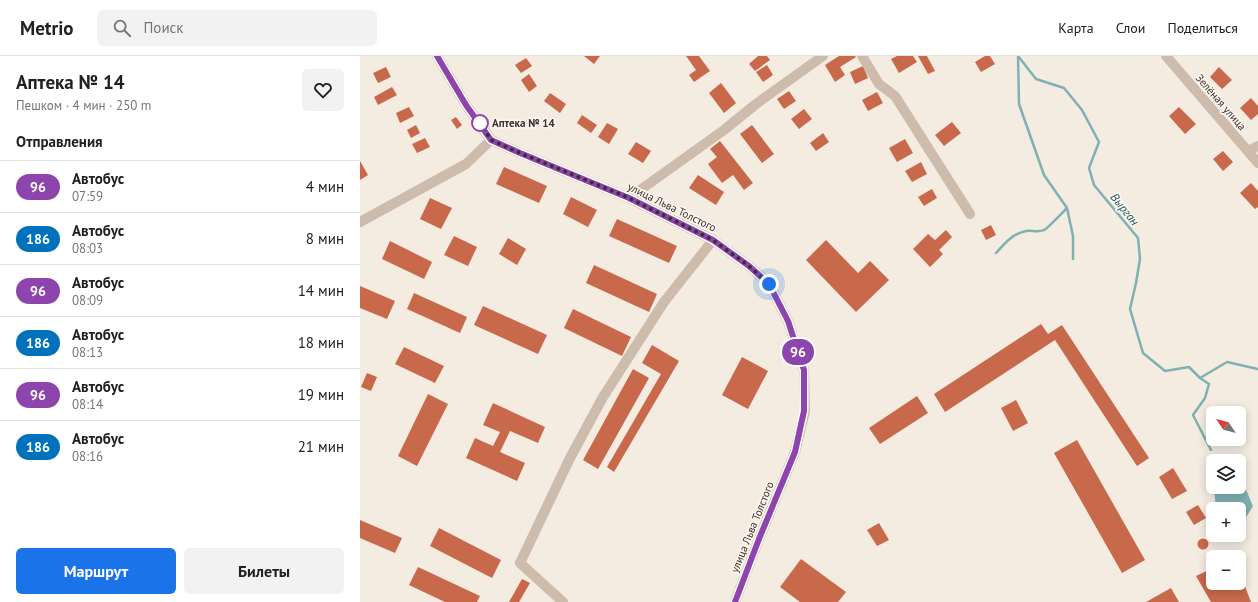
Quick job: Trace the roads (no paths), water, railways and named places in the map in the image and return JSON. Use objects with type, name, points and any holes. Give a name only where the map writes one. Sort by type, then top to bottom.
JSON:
[{"type":"street","points":[[360,222],[466,164],[491,140],[466,105],[437,56]]},
{"type":"street","points":[[629,198],[724,130],[756,104],[823,56]]},
{"type":"street","points":[[862,56],[879,84],[895,96],[970,214]]},
{"type":"street","name":"Зелёная улица","points":[[1166,56],[1258,163]]},
{"type":"street","name":"улица Льва Толстого","points":[[491,140],[629,198],[713,240],[749,266],[769,284],[788,321],[804,370],[804,411],[795,452],[735,602]]},
{"type":"street","points":[[1248,151],[1258,146]]},
{"type":"street","points":[[563,602],[520,563],[570,458],[603,397],[664,302],[713,240]]},
{"type":"water","points":[[1246,490],[1253,506],[1246,517],[1246,502],[1215,502],[1215,494],[1246,494]]},
{"type":"waterway","name":"Вырган","points":[[1018,56],[1036,79],[1064,88],[1082,110],[1099,142],[1089,168],[1094,185],[1138,238],[1140,259],[1130,309],[1143,353],[1165,371],[1189,367],[1200,378],[1227,362],[1258,369]]},
{"type":"waterway","points":[[1018,57],[1019,104],[1044,175],[1067,208],[1073,236],[1073,259]]},
{"type":"waterway","points":[[996,253],[1009,239],[1021,232],[1044,230],[1067,208]]},
{"type":"waterway","points":[[1200,378],[1209,384],[1205,398],[1193,415],[1211,450]]},
{"type":"place","name":"Аптека № 14","points":[[480,123]]}]
